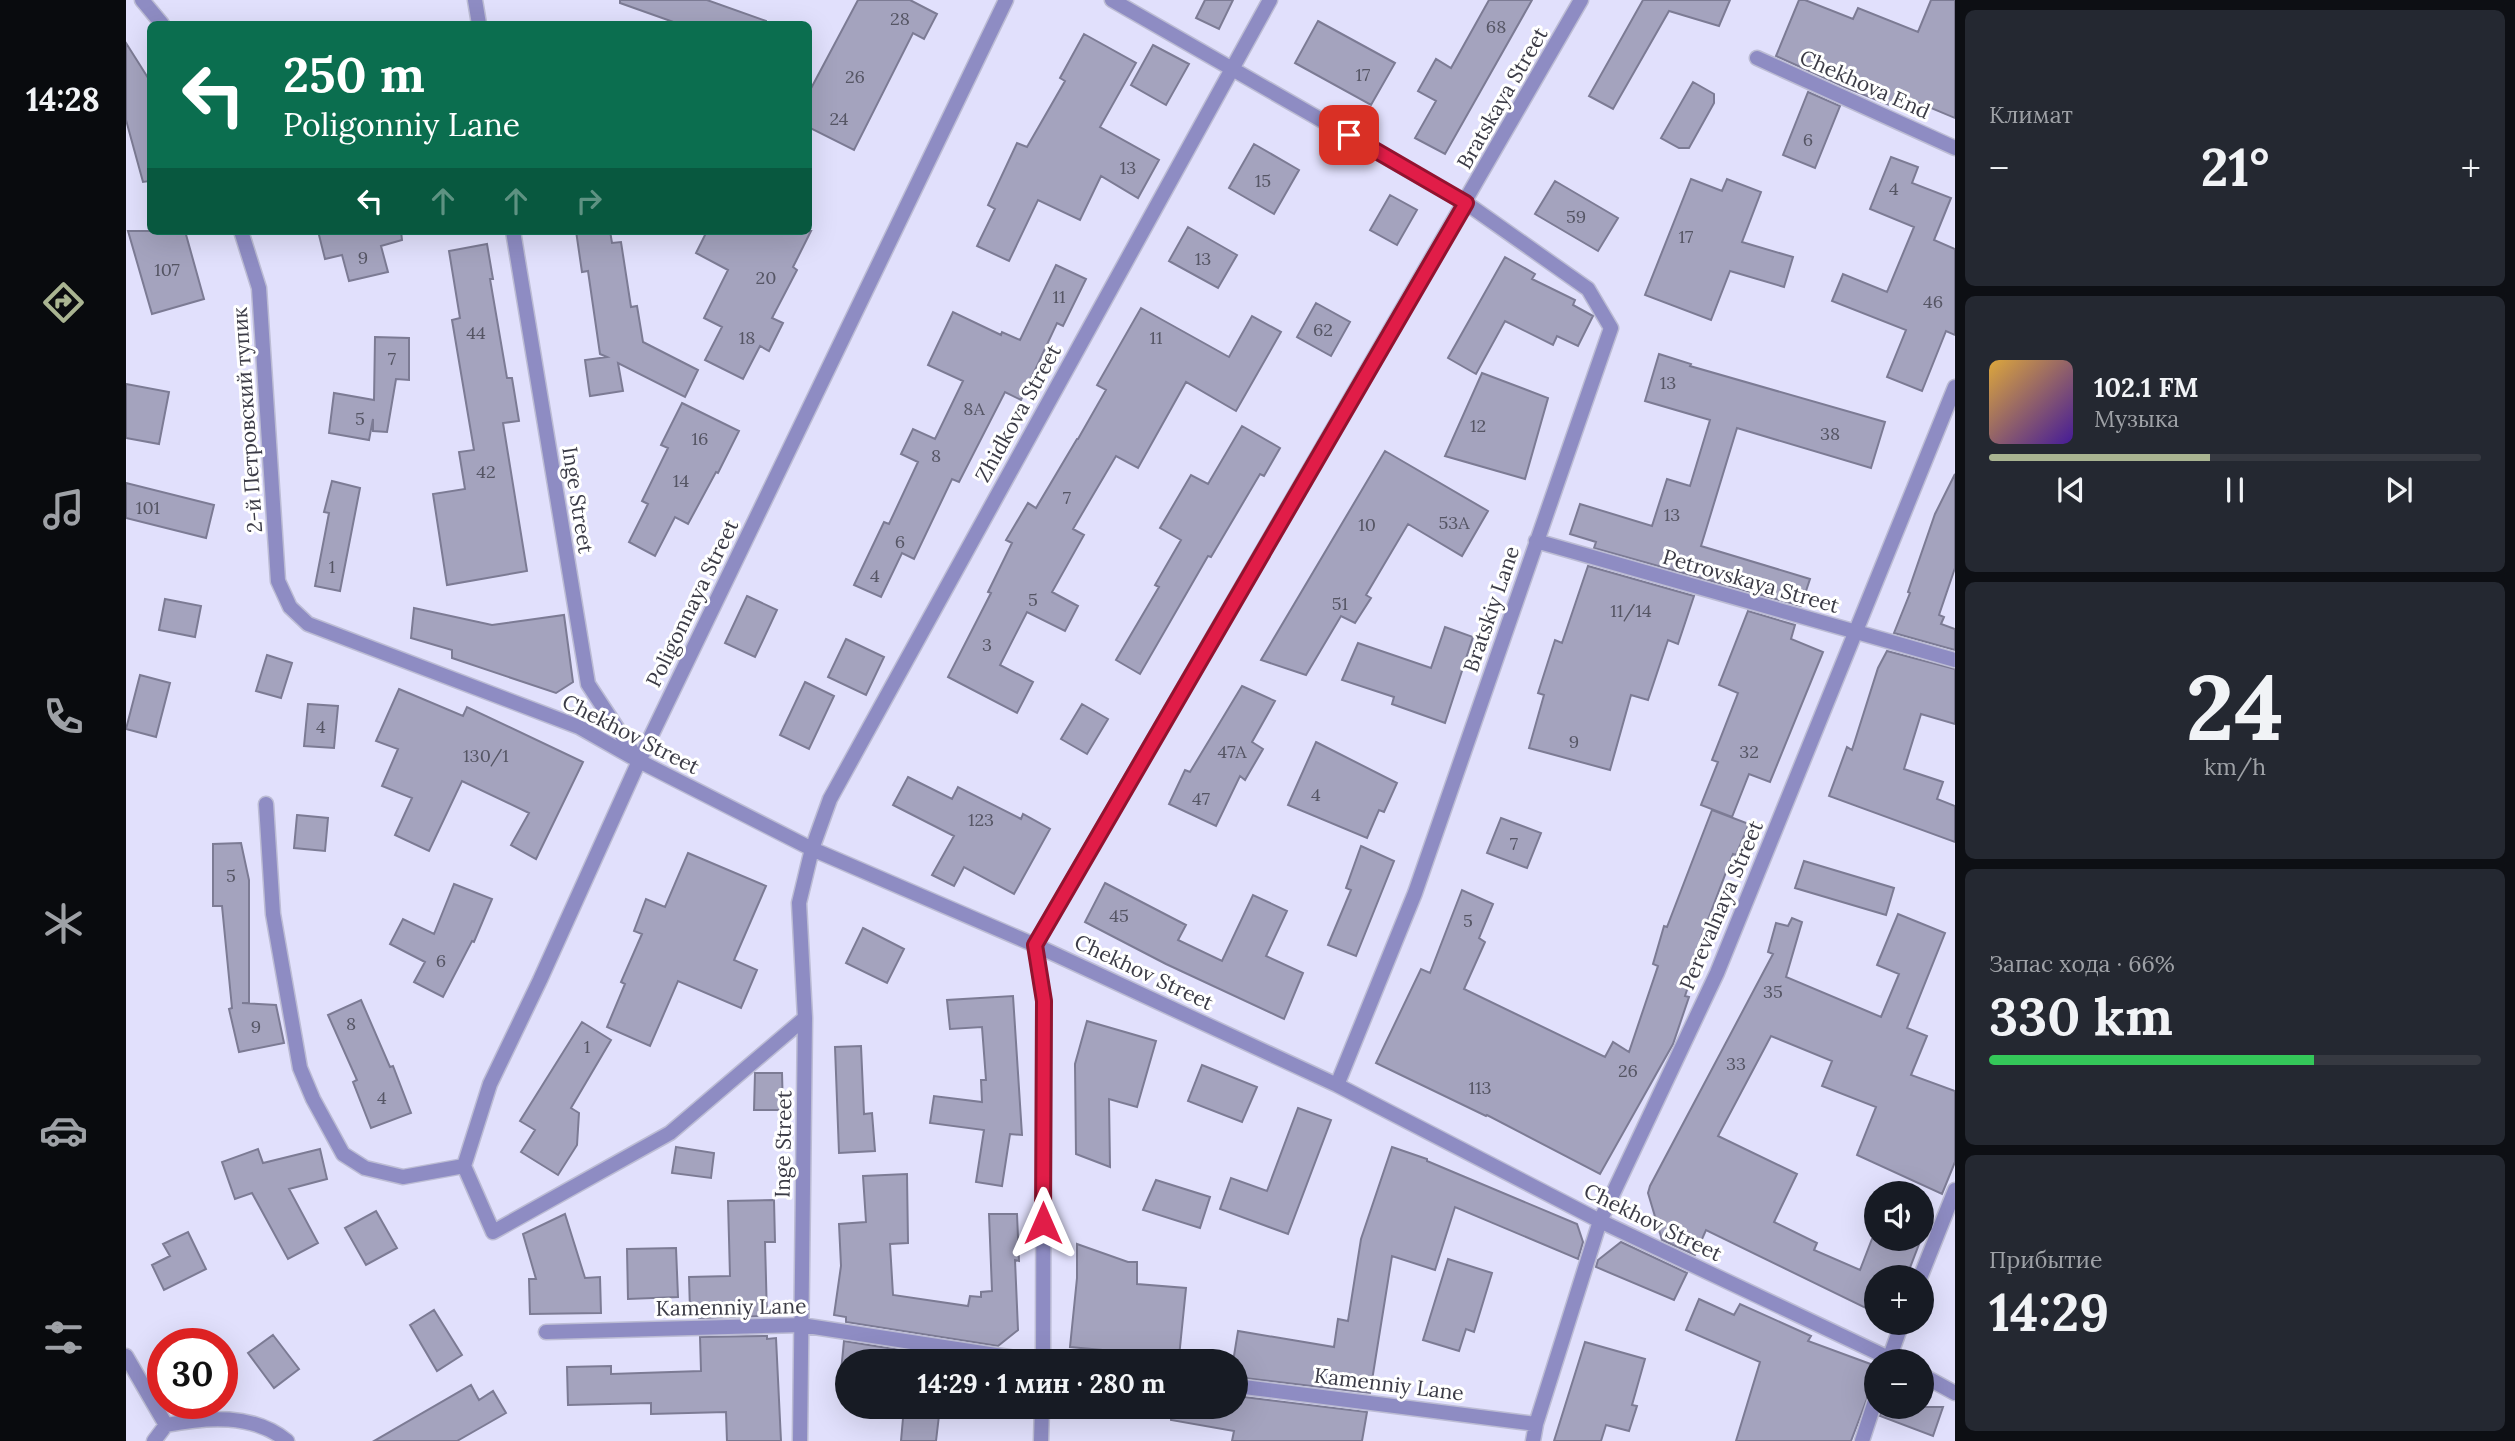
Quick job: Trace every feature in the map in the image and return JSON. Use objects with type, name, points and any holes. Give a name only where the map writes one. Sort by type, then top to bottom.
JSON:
[{"type":"street","points":[[142,0],[160,21]]},
{"type":"street","points":[[475,0],[478,21]]},
{"type":"street","name":"Poligonnaya Street","points":[[464,1166],[489,1084],[540,980],[639,761],[1006,0]]},
{"type":"street","name":"Bratskiy Lane","points":[[1112,0],[1466,203],[1588,289],[1611,328],[1415,892],[1337,1085]]},
{"type":"street","name":"Zhidkova Street","points":[[812,849],[830,799],[1270,0]]},
{"type":"street","name":"Bratskaya Street","points":[[1035,945],[1581,0]]},
{"type":"street","name":"Chekhova End","points":[[1757,58],[1955,148]]},
{"type":"street","name":"2-й Петровский тупик","points":[[241,235],[259,288],[278,581],[289,607]]},
{"type":"street","name":"Inge Street","points":[[514,235],[588,684],[639,761]]},
{"type":"street","name":"Perevalnaya Street","points":[[1533,1441],[1600,1221],[1717,973],[1955,387]]},
{"type":"street","name":"Petrovskaya Street","points":[[1536,541],[1955,660]]},
{"type":"street","name":"Chekhov Street","points":[[289,607],[308,624],[579,726],[639,761],[812,849],[1035,945],[1337,1085],[1600,1221],[1868,1349]]},
{"type":"street","points":[[266,804],[273,914],[282,966],[300,1068],[319,1110],[343,1154],[365,1168],[403,1177],[464,1166],[493,1232],[670,1133],[805,1018]]},
{"type":"street","name":"Inge Street","points":[[800,1441],[805,1018],[799,903],[812,849]]},
{"type":"street","points":[[1035,945],[1044,1001],[1042,1349]]},
{"type":"street","points":[[1925,1265],[1955,1190]]},
{"type":"street","name":"Kamenniy Lane","points":[[546,1332],[801,1325],[957,1349]]},
{"type":"street","points":[[126,1356],[166,1425]]},
{"type":"street","points":[[1934,1382],[1955,1393]]},
{"type":"street","name":"Kamenniy Lane","points":[[1248,1388],[1536,1424]]},
{"type":"street","points":[[154,1441],[166,1425],[201,1418],[240,1420],[280,1435],[287,1441]]},
{"type":"street","points":[[1041,1441],[1042,1419]]},
{"type":"street","points":[[1862,1441],[1869,1419]]},
{"type":"building","points":[[620,0],[707,0],[766,21],[671,21],[620,3]]},
{"type":"building","points":[[858,0],[910,0],[937,14],[924,39],[913,33],[854,150],[812,129],[812,86]]},
{"type":"building","points":[[1205,0],[1233,0],[1219,29],[1196,18]]},
{"type":"building","points":[[1489,0],[1532,0],[1445,154],[1415,138],[1436,101],[1418,91],[1436,59],[1451,68]]},
{"type":"building","points":[[1643,0],[1730,0],[1719,26],[1669,11],[1613,109],[1589,96]]},
{"type":"building","points":[[1799,0],[1853,19],[1858,8],[1918,32],[1931,0],[1955,0],[1955,118],[1917,102],[1912,114],[1776,56]]},
{"type":"building","points":[[1318,21],[1395,63],[1371,105],[1295,63]]},
{"type":"building","points":[[1084,34],[1136,63],[1100,127],[1159,160],[1138,198],[1101,176],[1080,220],[1038,200],[1009,261],[977,246],[995,209],[988,205],[1017,143],[1027,147],[1065,81],[1060,78]]},
{"type":"building","points":[[126,43],[147,76],[147,181],[143,182],[126,120]]},
{"type":"building","points":[[1153,45],[1189,64],[1166,105],[1131,85]]},
{"type":"building","points":[[1693,82],[1714,94],[1714,103],[1689,148],[1679,148],[1661,138]]},
{"type":"building","points":[[1808,92],[1840,106],[1815,168],[1783,155]]},
{"type":"building","points":[[1254,144],[1299,170],[1274,214],[1229,188]]},
{"type":"building","points":[[1891,157],[1918,167],[1912,183],[1951,198],[1934,240],[1955,249],[1955,335],[1946,331],[1922,391],[1887,377],[1906,330],[1832,301],[1843,274],[1887,292],[1914,227],[1870,209]]},
{"type":"building","points":[[1691,179],[1722,191],[1727,179],[1761,192],[1742,242],[1793,257],[1784,287],[1730,271],[1711,320],[1645,295]]},
{"type":"building","points":[[1555,181],[1618,218],[1598,251],[1535,214]]},
{"type":"building","points":[[1390,195],[1417,210],[1397,245],[1370,230]]},
{"type":"building","points":[[1188,227],[1237,255],[1218,288],[1169,261]]},
{"type":"building","points":[[128,231],[147,231],[147,235],[186,235],[204,299],[152,314]]},
{"type":"building","points":[[319,235],[401,235],[402,240],[381,246],[388,272],[349,281],[342,255],[325,259]]},
{"type":"building","points":[[577,235],[611,235],[612,243],[621,242],[631,307],[637,306],[643,342],[698,370],[685,397],[618,363],[623,391],[590,396],[585,360],[607,357],[600,354],[588,271],[582,272]]},
{"type":"building","points":[[705,235],[809,235],[793,267],[797,270],[772,318],[783,323],[769,351],[760,346],[743,379],[705,360],[722,327],[704,318],[728,270],[696,253]]},
{"type":"building","points":[[487,244],[493,279],[490,279],[507,378],[512,378],[519,421],[503,423],[527,571],[447,585],[433,494],[465,489],[459,452],[474,450],[452,320],[460,318],[449,251]]},
{"type":"building","points":[[1505,257],[1535,274],[1532,279],[1575,300],[1573,305],[1593,316],[1578,346],[1557,336],[1553,345],[1505,321],[1476,374],[1448,358]]},
{"type":"building","points":[[1056,265],[1086,279],[1063,326],[1057,323],[1021,400],[1005,392],[959,482],[952,479],[914,559],[902,553],[881,597],[854,585],[884,522],[889,524],[918,462],[901,454],[913,429],[935,439],[963,381],[928,365],[953,312],[1001,335],[1002,332],[1020,340]]},
{"type":"building","points":[[1316,303],[1350,322],[1331,356],[1297,337]]},
{"type":"building","points":[[1141,308],[1229,357],[1252,316],[1281,332],[1236,411],[1186,382],[1138,468],[1116,456],[1073,529],[1084,535],[1052,592],[1078,606],[1065,631],[1027,612],[1000,665],[1033,682],[1017,713],[948,677],[991,593],[988,592],[1012,543],[1006,540],[1028,503],[1036,508],[1078,439],[1106,390],[1097,385]]},
{"type":"building","points":[[375,337],[409,338],[409,380],[396,379],[387,432],[373,431],[373,419],[369,440],[329,433],[334,393],[374,400]]},
{"type":"building","points":[[1659,354],[1691,364],[1690,366],[1885,422],[1871,468],[1737,428],[1701,546],[1810,579],[1801,606],[1594,548],[1596,542],[1570,534],[1580,504],[1652,526],[1667,479],[1690,486],[1710,420],[1645,401]]},
{"type":"building","points":[[1482,373],[1548,398],[1525,479],[1445,456]]},
{"type":"building","points":[[126,384],[169,392],[159,444],[126,438]]},
{"type":"building","points":[[682,403],[739,431],[688,524],[675,517],[655,556],[629,542],[648,504],[642,501],[668,448],[661,445]]},
{"type":"building","points":[[1242,426],[1280,448],[1264,476],[1260,474],[1211,557],[1208,556],[1140,674],[1116,660],[1159,587],[1155,585],[1181,540],[1160,528],[1191,475],[1208,484]]},
{"type":"building","points":[[1385,451],[1488,511],[1462,556],[1408,524],[1366,595],[1371,598],[1355,623],[1341,616],[1306,675],[1261,660]]},
{"type":"building","points":[[1955,474],[1955,568],[1939,615],[1944,617],[1941,624],[1955,629],[1955,650],[1894,633],[1935,514]]},
{"type":"building","points":[[332,481],[360,488],[340,591],[315,586],[329,513],[324,512]]},
{"type":"building","points":[[126,483],[214,505],[206,538],[126,518]]},
{"type":"building","points":[[1588,566],[1694,596],[1678,644],[1668,640],[1648,700],[1631,695],[1610,770],[1529,748],[1544,695],[1538,693],[1555,640],[1562,643]]},
{"type":"building","points":[[747,596],[777,610],[755,657],[725,643]]},
{"type":"building","points":[[165,599],[201,606],[195,637],[159,630]]},
{"type":"building","points":[[414,608],[492,625],[564,615],[573,682],[556,693],[452,658],[452,650],[411,638]]},
{"type":"building","points":[[1748,611],[1795,625],[1791,639],[1823,652],[1770,782],[1749,774],[1732,817],[1701,805],[1718,762],[1712,760],[1738,693],[1719,685]]},
{"type":"building","points":[[1445,627],[1473,637],[1445,723],[1392,704],[1394,697],[1342,680],[1358,643],[1431,668]]},
{"type":"building","points":[[846,639],[884,657],[866,695],[828,677]]},
{"type":"building","points":[[1887,651],[1955,669],[1955,724],[1921,714],[1904,769],[1943,782],[1937,799],[1955,806],[1955,842],[1829,796],[1847,747],[1852,750],[1878,668]]},
{"type":"building","points":[[267,655],[292,663],[281,698],[256,691]]},
{"type":"building","points":[[140,675],[170,683],[156,737],[126,729]]},
{"type":"building","points":[[805,682],[834,696],[809,749],[780,735]]},
{"type":"building","points":[[1242,686],[1275,701],[1252,742],[1263,749],[1245,780],[1240,776],[1216,826],[1169,804],[1185,770],[1190,772]]},
{"type":"building","points":[[399,689],[463,716],[467,707],[583,762],[536,859],[511,845],[529,813],[462,781],[429,851],[395,835],[412,798],[382,786],[398,749],[376,741]]},
{"type":"building","points":[[308,704],[338,706],[334,748],[304,746]]},
{"type":"building","points":[[1082,704],[1108,719],[1087,754],[1061,739]]},
{"type":"building","points":[[1316,742],[1397,783],[1384,812],[1379,810],[1367,838],[1288,805]]},
{"type":"building","points":[[908,777],[952,799],[958,787],[1021,819],[1023,814],[1050,829],[1014,894],[964,867],[954,886],[932,875],[954,836],[893,805]]},
{"type":"building","points":[[1712,810],[1749,824],[1736,855],[1733,854],[1701,938],[1704,938],[1685,996],[1689,997],[1673,1044],[1600,1174],[1487,1115],[1376,1063],[1421,969],[1430,973],[1462,890],[1493,904],[1479,938],[1485,942],[1464,989],[1605,1057],[1613,1042],[1629,1052],[1658,966],[1653,964],[1664,926],[1667,927]]},
{"type":"building","points":[[297,815],[328,818],[325,851],[294,848]]},
{"type":"building","points":[[1501,818],[1541,833],[1527,868],[1487,853]]},
{"type":"building","points":[[241,843],[249,880],[249,1003],[242,1003],[276,1005],[284,1043],[239,1052],[229,1009],[232,1008],[222,906],[213,906],[213,844]]},
{"type":"building","points":[[1361,846],[1394,861],[1356,956],[1328,945],[1351,890],[1346,888]]},
{"type":"building","points":[[688,853],[766,886],[734,960],[757,970],[741,1008],[678,981],[650,1046],[607,1027],[625,984],[621,982],[642,934],[634,931],[646,899],[665,907]]},
{"type":"building","points":[[1804,861],[1894,888],[1886,915],[1795,888]]},
{"type":"building","points":[[1105,883],[1186,925],[1178,940],[1222,961],[1253,895],[1287,911],[1266,956],[1303,973],[1284,1019],[1166,964],[1085,922]]},
{"type":"building","points":[[454,884],[492,899],[474,942],[472,941],[443,997],[414,982],[425,962],[390,944],[403,919],[434,934]]},
{"type":"building","points":[[1898,914],[1945,933],[1907,1028],[1927,1036],[1911,1075],[1955,1091],[1955,1162],[1942,1194],[1934,1190],[1934,1181],[1914,1181],[1857,1155],[1876,1107],[1822,1086],[1832,1061],[1771,1036],[1718,1136],[1797,1174],[1774,1222],[1817,1243],[1814,1250],[1860,1270],[1867,1251],[1916,1251],[1911,1265],[1864,1265],[1864,1307],[1706,1230],[1695,1255],[1662,1240],[1648,1193],[1650,1186],[1773,954],[1768,952],[1776,923],[1788,926],[1792,918],[1802,922],[1786,977],[1881,1017],[1899,974],[1877,965]]},
{"type":"building","points":[[863,928],[904,949],[887,983],[846,963]]},
{"type":"building","points":[[1013,996],[1022,1135],[1010,1134],[1002,1186],[976,1182],[984,1130],[930,1123],[934,1096],[982,1102],[981,1080],[986,1080],[982,1027],[950,1029],[947,1000]]},
{"type":"building","points":[[361,1000],[390,1067],[393,1066],[411,1113],[371,1128],[353,1082],[357,1080],[328,1015]]},
{"type":"building","points":[[1087,1021],[1156,1041],[1137,1107],[1109,1099],[1110,1167],[1076,1154],[1075,1064]]},
{"type":"building","points":[[582,1022],[611,1040],[571,1108],[579,1113],[577,1145],[558,1175],[521,1152],[535,1130],[520,1121]]},
{"type":"building","points":[[861,1046],[864,1114],[872,1113],[875,1151],[839,1153],[835,1047]]},
{"type":"building","points":[[1202,1065],[1257,1087],[1242,1122],[1188,1101]]},
{"type":"building","points":[[755,1073],[782,1073],[783,1110],[754,1110]]},
{"type":"building","points":[[1298,1108],[1331,1120],[1288,1234],[1220,1209],[1231,1178],[1267,1191]]},
{"type":"building","points":[[676,1147],[714,1153],[711,1178],[672,1173]]},
{"type":"building","points":[[1392,1147],[1427,1159],[1577,1224],[1583,1242],[1578,1259],[1455,1207],[1435,1270],[1392,1256],[1370,1393],[1248,1378],[1248,1349],[1235,1349],[1238,1331],[1334,1347],[1338,1319],[1348,1321],[1361,1239]]},
{"type":"building","points":[[258,1149],[263,1163],[320,1149],[327,1179],[289,1189],[318,1243],[288,1259],[252,1193],[235,1199],[222,1162]]},
{"type":"building","points":[[907,1174],[908,1243],[890,1244],[893,1295],[968,1306],[970,1296],[981,1297],[981,1292],[992,1291],[989,1214],[1017,1214],[1019,1261],[1015,1260],[1018,1330],[998,1346],[846,1322],[846,1317],[834,1315],[841,1266],[839,1224],[866,1222],[863,1176]]},
{"type":"building","points":[[1156,1180],[1210,1197],[1200,1228],[1143,1210]]},
{"type":"building","points":[[774,1200],[775,1242],[765,1242],[767,1316],[699,1318],[699,1310],[690,1310],[689,1277],[730,1276],[728,1201]]},
{"type":"building","points":[[376,1211],[397,1248],[366,1265],[345,1228]]},
{"type":"building","points":[[565,1214],[585,1278],[600,1277],[601,1313],[530,1314],[529,1279],[536,1279],[523,1234]]},
{"type":"building","points":[[188,1232],[206,1269],[164,1290],[152,1265],[170,1256],[163,1244]]},
{"type":"building","points":[[1621,1242],[1687,1273],[1674,1300],[1596,1267],[1598,1260]]},
{"type":"building","points":[[1077,1244],[1128,1262],[1137,1262],[1137,1284],[1186,1288],[1180,1349],[1070,1347],[1077,1278]]},
{"type":"building","points":[[676,1248],[678,1297],[628,1299],[627,1249]]},
{"type":"building","points":[[1448,1259],[1492,1273],[1474,1332],[1466,1329],[1459,1351],[1423,1340]]},
{"type":"building","points":[[1699,1299],[1734,1315],[1740,1304],[1811,1336],[1808,1341],[1864,1362],[1864,1407],[1851,1441],[1736,1441],[1760,1362],[1686,1330]]},
{"type":"building","points":[[434,1310],[462,1355],[437,1371],[410,1325]]},
{"type":"building","points":[[273,1335],[299,1369],[274,1388],[248,1353]]},
{"type":"building","points":[[767,1336],[767,1339],[776,1338],[781,1441],[727,1441],[726,1412],[651,1414],[651,1403],[568,1405],[567,1367],[611,1366],[611,1374],[701,1371],[700,1337]]},
{"type":"building","points":[[844,1341],[894,1349],[843,1349]]},
{"type":"building","points":[[1585,1342],[1645,1359],[1632,1405],[1637,1406],[1629,1431],[1606,1425],[1601,1441],[1554,1441]]},
{"type":"building","points":[[471,1385],[479,1400],[493,1391],[506,1413],[457,1441],[374,1441]]},
{"type":"building","points":[[1248,1397],[1367,1412],[1362,1441],[1232,1441],[1234,1431],[1171,1420],[1248,1419]]},
{"type":"building","points":[[1934,1407],[1943,1407],[1933,1436],[1888,1419],[1934,1419]]},
{"type":"building","points":[[903,1419],[939,1419],[936,1441],[901,1441]]},
{"type":"route","points":[[1043,1223],[1044,1001],[1035,945],[1466,203],[1349,135]]}]
